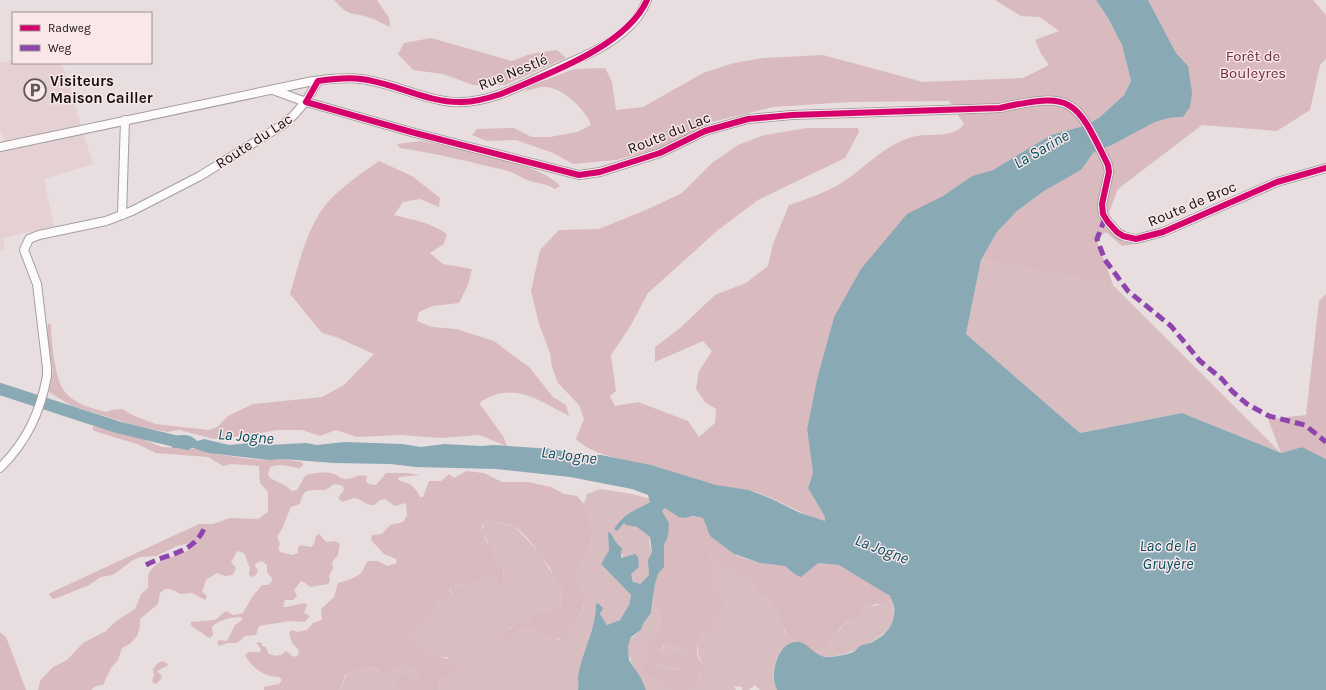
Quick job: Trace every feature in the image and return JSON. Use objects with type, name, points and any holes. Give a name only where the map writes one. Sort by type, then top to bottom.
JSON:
[{"type":"street","name":"Rue Nestlé","points":[[0,147],[273,90],[318,81],[344,78],[362,79],[429,98],[453,102],[464,102],[489,98],[501,94],[599,48],[628,28],[639,15],[647,0]]},
{"type":"street","points":[[273,90],[306,102],[318,81]]},
{"type":"street","name":"Route du Lac","points":[[0,468],[25,438],[35,417],[48,368],[37,284],[25,254],[25,244],[29,239],[39,235],[106,221],[122,215],[200,176],[270,133],[297,114],[306,102],[414,133],[579,175],[600,172],[660,153],[706,131],[748,119],[792,115],[1000,108],[1049,99],[1066,102],[1080,113],[1107,163]]},
{"type":"street","points":[[122,215],[125,120]]},
{"type":"street","name":"Route de Broc","points":[[1107,163],[1109,172],[1103,196],[1103,214],[1117,232],[1123,236],[1136,239],[1163,232],[1277,182],[1326,168]]},
{"type":"shaded area","points":[[12,60],[12,64],[62,64],[93,164],[44,179],[54,226],[3,238],[5,250],[0,251],[0,153],[7,151],[0,129],[0,63]]},
{"type":"shaded area","points":[[981,260],[1113,285],[1281,453],[1182,413],[1080,433],[966,334]]},
{"type":"shaded area","points":[[600,489],[632,494],[651,499],[650,502],[626,515],[614,529],[624,523],[637,527],[650,537],[649,542],[652,552],[650,556],[649,575],[640,584],[636,583],[631,574],[638,563],[638,557],[623,558],[620,545],[609,536],[609,550],[601,564],[631,595],[629,605],[620,620],[607,625],[600,614],[602,608],[598,603],[596,604],[592,630],[578,673],[578,690],[438,690],[440,681],[450,675],[448,657],[432,658],[423,655],[420,645],[415,644],[407,635],[429,620],[438,603],[445,600],[452,593],[449,588],[452,585],[472,584],[490,577],[495,580],[504,579],[503,568],[495,561],[491,549],[488,546],[488,542],[481,532],[485,521],[489,520],[513,526],[517,529],[541,554],[561,587],[561,603],[550,614],[542,613],[529,623],[511,627],[509,629],[507,639],[524,628],[546,634],[560,640],[570,623],[580,616],[584,607],[583,602],[586,595],[576,579],[576,573],[583,562],[583,556],[591,544],[593,528],[584,504],[587,494]]},
{"type":"shaded area","points":[[713,554],[719,561],[751,580],[758,593],[765,598],[778,613],[785,632],[796,642],[789,644],[779,654],[776,661],[774,669],[774,683],[777,690],[760,690],[755,685],[749,690],[742,690],[742,687],[734,686],[736,690],[689,690],[698,680],[699,671],[704,665],[698,652],[699,638],[704,629],[708,632],[713,631],[710,622],[711,618],[719,612],[720,598],[714,589],[713,566],[709,558],[710,555]]},
{"type":"shaded area","points":[[892,598],[895,621],[880,636],[858,649],[846,653],[824,657],[815,654],[816,651],[828,644],[845,623],[860,617],[860,608],[863,605],[866,607],[880,605]]},
{"type":"shaded area","points":[[653,605],[661,615],[659,633],[645,647],[648,659],[648,678],[656,680],[671,690],[646,690],[629,655],[628,641],[641,630],[643,624],[651,613]]},
{"type":"shaded area","points":[[665,645],[672,645],[680,648],[691,657],[688,658],[675,651],[662,654],[659,652]]},
{"type":"shaded area","points":[[654,661],[664,665],[681,666],[683,668],[681,670],[655,668],[651,665],[651,662]]},
{"type":"shaded area","points":[[405,665],[419,674],[419,676],[414,680],[408,678],[398,690],[340,690],[346,675],[369,667],[379,671]]},
{"type":"green space","points":[[334,0],[377,0],[389,18],[390,27],[373,19],[347,12]]},
{"type":"green space","points":[[995,0],[1096,0],[1108,18],[1122,45],[1131,81],[1124,95],[1100,117],[1087,125],[1051,135],[993,170],[972,176],[943,196],[834,317],[817,379],[807,429],[813,473],[808,488],[825,517],[825,521],[749,490],[707,483],[658,467],[601,454],[592,450],[576,439],[584,419],[579,405],[558,383],[552,367],[550,353],[539,324],[531,291],[540,250],[559,230],[599,229],[648,209],[682,193],[712,163],[738,145],[765,135],[807,128],[858,128],[859,132],[845,158],[758,200],[718,230],[648,293],[631,325],[611,355],[616,391],[610,396],[615,406],[638,402],[688,421],[699,437],[715,423],[716,409],[705,402],[696,389],[699,371],[712,351],[703,341],[655,362],[655,347],[679,329],[715,295],[746,283],[768,266],[773,244],[789,205],[815,196],[840,184],[883,151],[902,141],[918,136],[947,134],[959,129],[964,124],[949,101],[849,102],[773,107],[712,122],[678,141],[654,150],[616,160],[573,164],[553,153],[516,140],[487,141],[472,135],[477,129],[514,128],[532,137],[550,137],[577,132],[591,125],[584,112],[578,105],[556,89],[541,87],[523,92],[535,84],[574,69],[605,68],[612,82],[616,110],[643,107],[703,73],[734,63],[763,58],[823,55],[923,82],[1023,78],[1049,65],[1041,54],[1035,40],[1059,31],[1040,17],[1021,16]]},
{"type":"green space","name":"Forêt de Bouleyres","points":[[1148,0],[1313,0],[1326,15],[1326,59],[1320,65],[1310,110],[1277,131],[1202,125],[1118,189],[1108,215],[1112,228],[1122,238],[1147,242],[1122,246],[1106,232],[1096,238],[1113,285],[981,260],[997,232],[1017,211],[1044,191],[1081,170],[1094,152],[1112,145],[1155,122],[1169,118],[1183,117],[1188,66],[1176,53]]},
{"type":"green space","points":[[431,38],[512,61],[530,54],[557,50],[566,58],[505,85],[473,85],[443,74],[413,70],[398,54],[404,43]]},
{"type":"green space","points":[[421,141],[474,152],[516,163],[550,177],[560,186],[555,189],[527,180],[508,171],[439,155],[400,148],[397,144]]},
{"type":"green space","points":[[379,161],[412,176],[440,198],[439,207],[420,199],[403,202],[394,215],[428,224],[447,234],[444,244],[430,253],[443,264],[472,269],[468,285],[459,303],[433,306],[419,312],[417,321],[432,327],[456,329],[494,341],[529,367],[553,397],[566,405],[569,416],[525,395],[503,393],[491,396],[479,403],[503,436],[507,446],[479,435],[441,438],[401,435],[357,437],[336,430],[320,436],[302,430],[277,430],[244,436],[214,439],[180,430],[167,432],[133,425],[70,405],[49,392],[53,371],[47,333],[48,323],[51,325],[56,370],[62,387],[69,396],[90,408],[107,412],[111,410],[123,409],[130,414],[155,424],[209,430],[217,427],[228,416],[253,404],[322,397],[344,385],[374,354],[336,337],[322,333],[290,294],[305,243],[319,214],[331,199],[354,179]]},
{"type":"green space","points":[[1326,294],[1326,459],[1302,447],[1281,453],[1268,419],[1306,415],[1319,301]]},
{"type":"green space","points":[[93,426],[135,436],[162,447],[196,449],[208,453],[250,459],[283,459],[302,462],[303,465],[300,468],[282,465],[270,467],[268,474],[270,478],[286,486],[292,491],[297,490],[305,476],[315,473],[331,473],[345,479],[364,475],[367,476],[366,482],[376,485],[386,473],[407,473],[420,475],[399,477],[398,480],[410,484],[417,491],[420,497],[423,497],[429,481],[441,481],[449,474],[454,478],[466,471],[484,473],[502,482],[528,482],[551,487],[564,494],[577,496],[584,504],[593,528],[591,544],[583,556],[583,562],[576,573],[576,579],[586,595],[582,613],[570,624],[568,629],[569,632],[564,639],[524,628],[507,639],[501,640],[499,636],[507,632],[515,624],[531,622],[536,612],[550,612],[561,604],[561,588],[547,564],[533,545],[519,530],[507,524],[489,520],[484,523],[482,527],[483,536],[493,552],[495,561],[503,568],[504,583],[500,585],[490,577],[472,584],[452,585],[449,588],[452,596],[438,603],[429,620],[407,635],[415,644],[423,646],[423,655],[446,658],[453,662],[456,666],[450,675],[440,681],[438,690],[398,690],[397,681],[399,677],[404,674],[414,680],[419,676],[419,674],[405,665],[383,672],[369,667],[345,675],[340,690],[264,690],[264,687],[279,684],[282,680],[279,677],[264,674],[251,664],[245,655],[250,652],[260,652],[261,649],[256,643],[262,643],[262,646],[266,647],[268,653],[273,655],[277,656],[286,651],[294,657],[298,655],[299,650],[292,643],[289,633],[291,630],[298,632],[307,630],[313,623],[322,620],[321,609],[334,597],[338,583],[352,579],[361,573],[368,561],[377,561],[388,566],[397,563],[396,559],[384,554],[371,540],[372,535],[382,534],[390,525],[403,522],[407,516],[406,503],[395,506],[385,499],[370,505],[354,498],[342,502],[338,498],[344,490],[343,486],[335,484],[325,490],[311,490],[305,493],[300,504],[291,507],[281,531],[277,536],[280,544],[278,547],[280,552],[292,555],[298,553],[298,547],[301,545],[311,547],[314,544],[316,536],[319,534],[326,542],[335,541],[340,544],[338,555],[332,562],[333,568],[329,576],[330,581],[328,584],[310,587],[301,581],[294,590],[297,596],[293,600],[285,600],[283,607],[305,603],[307,605],[304,613],[310,616],[305,622],[290,621],[259,626],[256,635],[245,636],[237,643],[228,643],[219,646],[217,642],[220,640],[227,641],[235,625],[242,620],[241,617],[225,619],[218,622],[212,627],[213,635],[210,638],[191,625],[191,622],[215,620],[226,611],[233,615],[243,613],[252,597],[262,585],[268,585],[272,581],[272,578],[267,572],[267,565],[262,561],[256,563],[255,566],[258,570],[256,575],[251,577],[249,575],[250,567],[244,553],[237,551],[231,562],[236,568],[233,575],[225,576],[217,573],[206,580],[202,592],[207,596],[205,600],[192,593],[181,594],[170,589],[165,589],[160,593],[158,604],[140,619],[140,627],[137,636],[130,644],[122,648],[118,660],[111,668],[103,685],[96,686],[91,690],[38,690],[40,681],[53,667],[67,660],[83,643],[106,631],[116,621],[135,609],[141,594],[148,588],[148,575],[153,567],[190,549],[195,545],[195,542],[177,546],[156,556],[140,557],[133,560],[113,575],[101,577],[89,585],[57,598],[53,599],[49,595],[50,593],[199,524],[213,524],[230,518],[258,519],[268,512],[268,492],[260,483],[259,466],[231,464],[223,466],[208,457],[156,453],[137,444],[97,432],[93,430]]},
{"type":"green space","points":[[665,507],[684,518],[689,516],[703,518],[710,536],[737,556],[760,563],[785,566],[789,568],[818,563],[839,565],[877,587],[892,598],[884,605],[875,604],[870,607],[862,606],[860,608],[861,615],[845,623],[829,643],[816,651],[815,654],[805,645],[793,640],[787,634],[778,613],[765,598],[758,593],[751,580],[722,564],[713,555],[710,555],[709,558],[713,566],[714,589],[723,602],[723,608],[712,618],[713,634],[710,634],[704,629],[700,636],[697,652],[699,659],[705,667],[699,671],[698,681],[689,690],[671,690],[656,680],[648,678],[642,672],[648,660],[645,647],[659,633],[661,615],[653,605],[655,584],[658,574],[664,567],[664,545],[669,523],[662,511]],"holes":[[[664,645],[671,645],[679,648],[691,657],[688,658],[675,651],[664,654],[659,652]],[[654,661],[664,665],[683,668],[681,670],[655,668],[651,665]]]},
{"type":"green space","points":[[0,632],[6,637],[26,690],[0,690]]},
{"type":"green space","points":[[163,661],[168,664],[157,671],[162,676],[161,679],[156,684],[153,683],[153,669],[158,663]]},
{"type":"water","name":"Lac de la Gruyère","points":[[1096,0],[1148,0],[1176,53],[1188,66],[1192,93],[1190,107],[1183,117],[1169,118],[1155,122],[1112,145],[1094,152],[1081,170],[1044,191],[1017,211],[997,232],[981,260],[966,334],[1080,433],[1182,413],[1281,453],[1302,447],[1326,459],[1326,690],[777,690],[774,669],[779,654],[783,648],[789,644],[799,642],[822,656],[832,657],[853,652],[860,646],[871,643],[886,633],[890,628],[894,616],[894,609],[890,596],[839,565],[818,563],[801,577],[785,566],[760,563],[734,554],[710,536],[703,518],[693,516],[684,518],[679,517],[665,508],[662,511],[669,523],[668,536],[664,545],[664,567],[658,574],[655,584],[651,613],[643,624],[641,630],[631,637],[628,646],[629,660],[641,678],[646,690],[578,690],[578,673],[592,630],[596,604],[598,603],[603,608],[600,614],[607,625],[620,620],[629,605],[631,595],[601,564],[609,550],[608,533],[610,532],[615,541],[622,548],[622,558],[635,554],[638,557],[639,567],[631,574],[633,582],[640,584],[649,575],[648,560],[652,552],[650,537],[637,527],[626,525],[624,523],[617,531],[614,529],[630,512],[650,502],[648,495],[632,489],[570,477],[496,469],[416,467],[390,464],[334,463],[283,459],[270,460],[208,453],[193,448],[173,448],[171,446],[173,437],[183,435],[192,437],[197,441],[204,439],[229,445],[250,443],[269,445],[306,443],[317,445],[344,442],[402,444],[421,447],[444,444],[481,446],[494,445],[552,449],[584,455],[601,455],[651,465],[716,485],[749,490],[772,499],[798,512],[825,521],[825,517],[808,488],[813,473],[807,429],[817,379],[834,317],[861,269],[907,214],[943,196],[972,176],[993,170],[1051,135],[1087,125],[1100,117],[1124,95],[1131,81],[1122,45],[1108,18]]},
{"type":"waterway","name":"La Jogne","points":[[0,389],[117,427],[187,444]]},
{"type":"marked path","points":[[1105,218],[1097,239],[1105,260],[1128,291],[1171,326],[1200,361],[1222,379],[1232,391],[1247,404],[1269,416],[1305,425],[1326,442]]},
{"type":"marked path","points":[[146,565],[187,548],[194,543],[205,527]]},
{"type":"cycle path","points":[[647,0],[637,17],[622,32],[604,45],[562,68],[501,94],[482,100],[462,102],[436,99],[374,81],[344,78],[318,81],[306,102],[415,133],[579,175],[600,172],[660,153],[705,131],[748,119],[792,115],[1000,108],[1025,103],[1058,101],[1070,106],[1079,114],[1088,126],[1108,165],[1109,172],[1102,204],[1103,214],[1117,232],[1123,236],[1136,239],[1163,232],[1277,182],[1326,168]]},
{"type":"place","name":"Visiteurs Maison Cailler","points":[[35,90]]},
{"type":"water label","name":"La Sarine","points":[[1041,149]]}]
